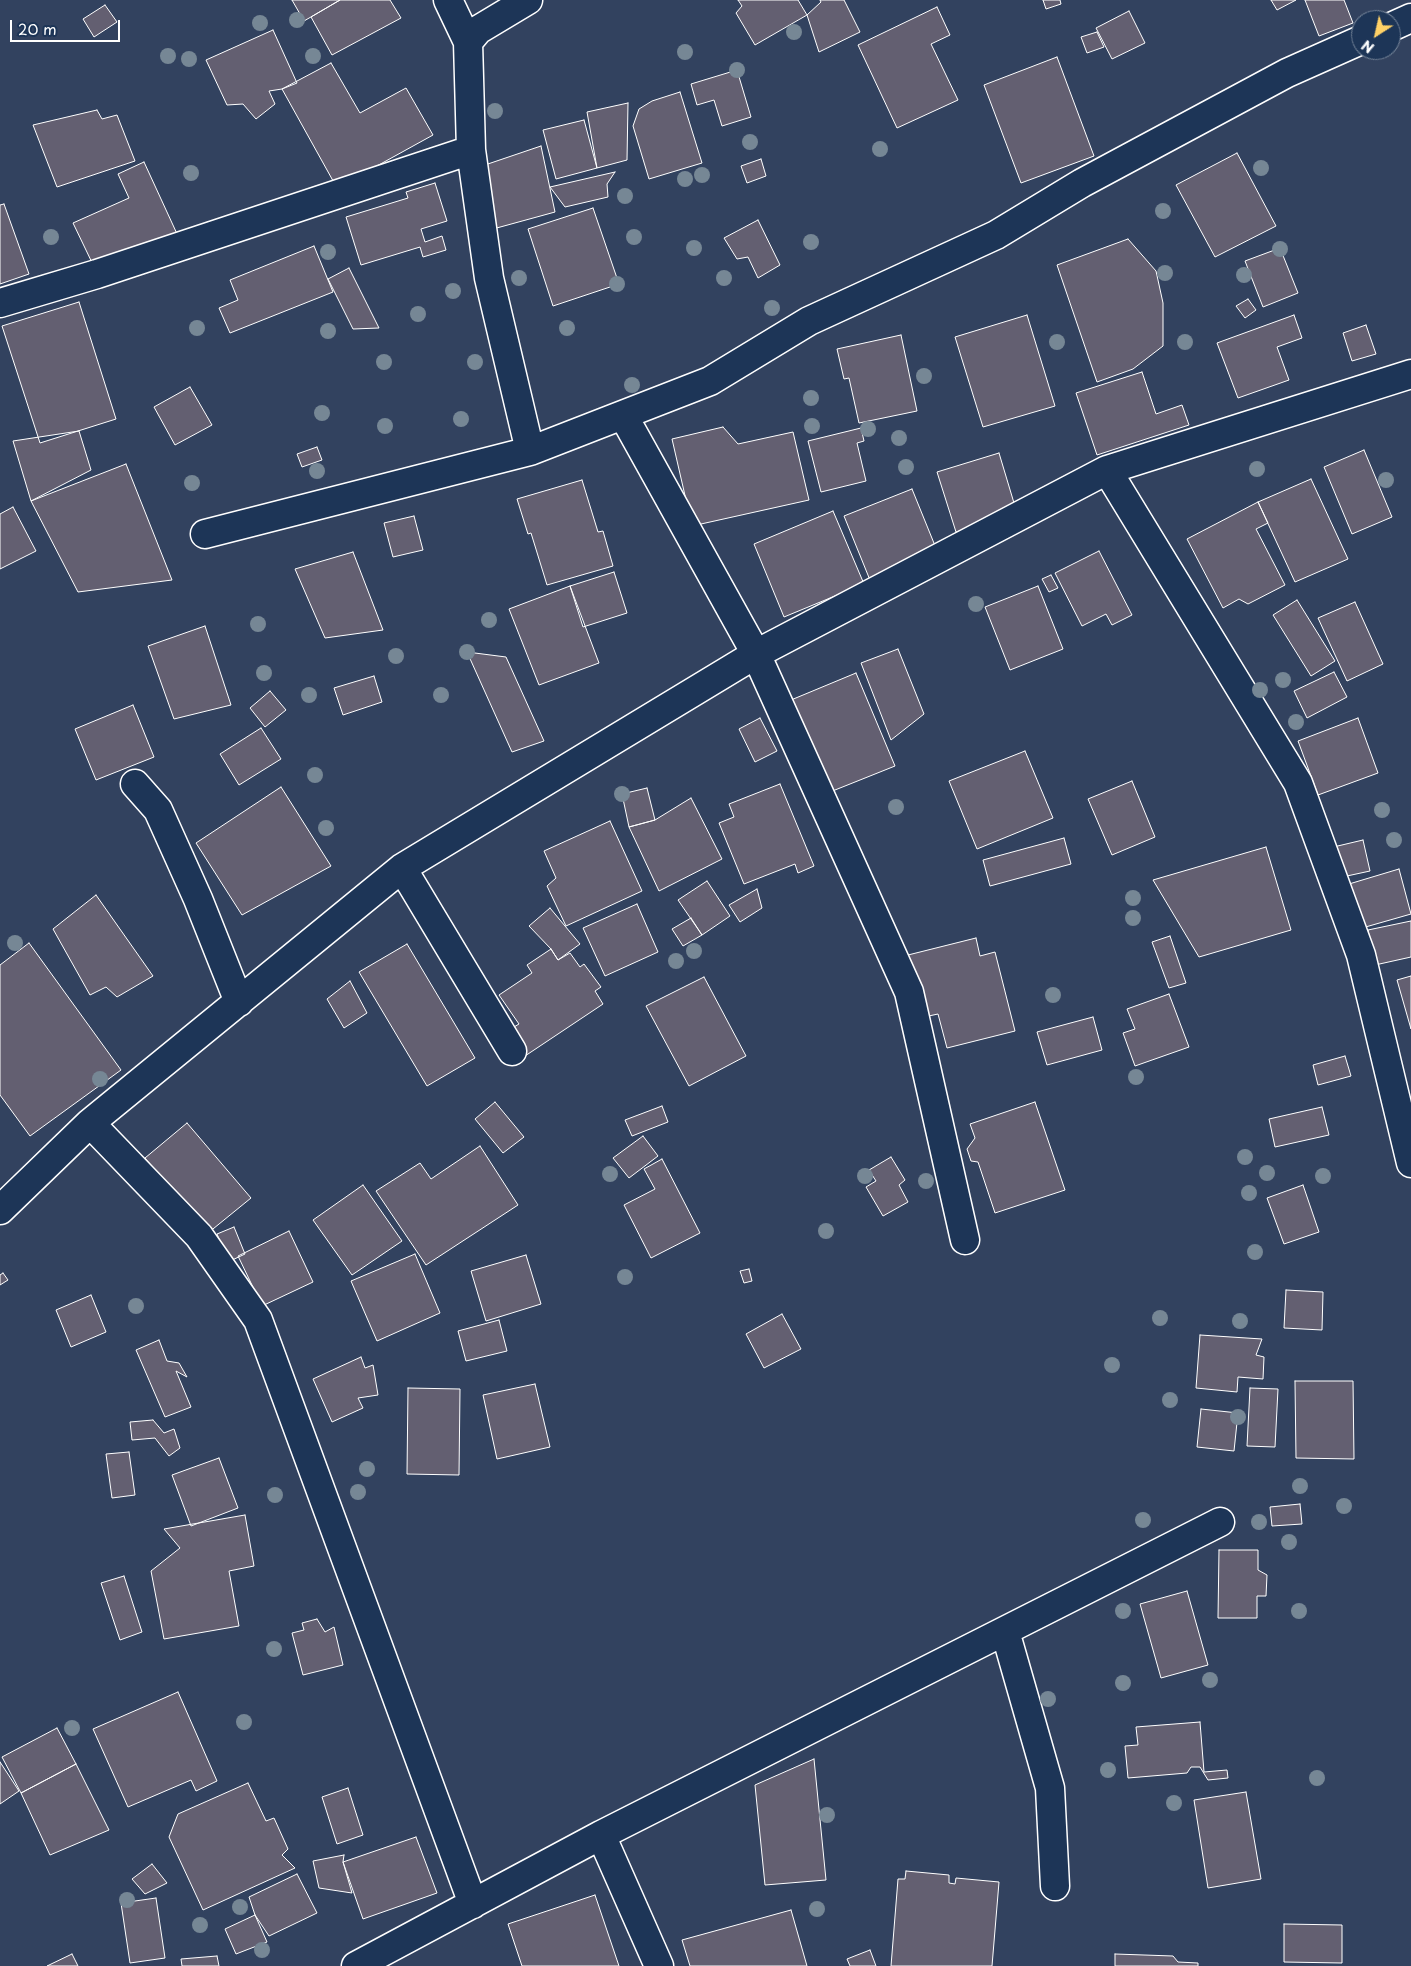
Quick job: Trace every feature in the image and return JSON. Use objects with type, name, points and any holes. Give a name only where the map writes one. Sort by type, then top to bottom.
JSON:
[{"type":"street","points":[[448,0],[468,42],[471,150],[489,278],[530,451]]},
{"type":"street","points":[[468,42],[478,30],[528,0]]},
{"type":"street","points":[[205,534],[530,451],[710,381],[809,321],[996,235],[1082,183],[1278,77],[1351,44]]},
{"type":"street","points":[[0,303],[97,274],[471,150]]},
{"type":"street","points":[[0,1210],[90,1123],[402,868],[756,654],[1107,470],[1411,374]]},
{"type":"street","points":[[623,415],[756,654],[909,992],[965,1240]]},
{"type":"street","points":[[1107,470],[1298,784],[1361,955],[1411,1164]]},
{"type":"street","points":[[135,784],[158,810],[198,898],[239,1002]]},
{"type":"street","points":[[402,868],[512,1051]]},
{"type":"street","points":[[90,1123],[199,1236],[258,1320],[473,1904]]},
{"type":"street","points":[[356,1966],[601,1836],[1220,1522]]},
{"type":"street","points":[[1005,1631],[1050,1788],[1055,1886]]},
{"type":"street","points":[[601,1836],[659,1966]]},
{"type":"building","points":[[292,0],[340,0],[304,21]]},
{"type":"building","points":[[340,0],[390,0],[401,18],[332,55],[311,17]]},
{"type":"building","points":[[738,0],[798,0],[807,15],[755,45],[736,13],[742,6]]},
{"type":"building","points":[[820,0],[844,0],[860,32],[819,52],[807,15],[821,2]]},
{"type":"building","points":[[1043,0],[1060,0],[1061,4],[1046,9]]},
{"type":"building","points":[[1271,0],[1296,0],[1277,10]]},
{"type":"building","points":[[1305,0],[1344,0],[1351,18],[1351,24],[1319,36]]},
{"type":"building","points":[[105,5],[117,22],[94,37],[83,19]]},
{"type":"building","points":[[937,7],[950,35],[931,44],[958,100],[897,128],[858,45]]},
{"type":"building","points":[[1129,11],[1145,43],[1112,59],[1096,28]]},
{"type":"building","points":[[273,30],[297,83],[282,89],[269,91],[275,104],[256,119],[243,104],[227,105],[206,60]]},
{"type":"building","points":[[1097,32],[1104,47],[1087,53],[1081,37]]},
{"type":"building","points":[[1057,57],[1094,156],[1021,183],[984,85]]},
{"type":"building","points":[[331,63],[360,113],[406,88],[433,135],[337,188],[282,89]]},
{"type":"building","points":[[737,70],[751,117],[722,126],[714,100],[697,105],[691,84]]},
{"type":"building","points":[[680,92],[702,163],[649,179],[633,126],[639,109],[652,101]]},
{"type":"building","points":[[628,103],[627,160],[597,168],[587,112]]},
{"type":"building","points":[[97,110],[102,119],[117,115],[135,161],[57,187],[33,125]]},
{"type":"building","points":[[584,120],[597,168],[556,179],[543,130]]},
{"type":"building","points":[[541,146],[555,212],[493,229],[479,167]]},
{"type":"building","points":[[1237,153],[1276,226],[1215,257],[1176,185]]},
{"type":"building","points":[[761,159],[766,176],[747,183],[741,166]]},
{"type":"building","points":[[144,162],[178,236],[97,273],[73,223],[129,198],[118,174]]},
{"type":"building","points":[[615,172],[607,184],[608,197],[565,207],[550,187]]},
{"type":"building","points":[[435,183],[447,221],[421,229],[425,242],[442,236],[446,250],[423,257],[420,247],[361,265],[346,217],[408,198],[406,192]]},
{"type":"building","points":[[4,204],[29,274],[0,284],[0,205]]},
{"type":"building","points":[[593,208],[619,284],[553,306],[528,229]]},
{"type":"building","points":[[758,220],[780,265],[758,278],[748,257],[737,259],[724,238]]},
{"type":"building","points":[[1128,239],[1156,271],[1163,303],[1163,346],[1133,369],[1097,382],[1057,265]]},
{"type":"building","points":[[314,246],[333,292],[230,333],[219,308],[238,300],[230,280]]},
{"type":"building","points":[[1280,248],[1298,293],[1263,307],[1245,261]]},
{"type":"building","points":[[349,268],[379,328],[353,329],[328,279]]},
{"type":"building","points":[[1248,299],[1256,310],[1245,318],[1236,306]]},
{"type":"building","points":[[79,302],[116,419],[40,443],[2,326]]},
{"type":"building","points":[[1027,315],[1055,406],[983,427],[955,337]]},
{"type":"building","points":[[1294,315],[1302,338],[1277,347],[1289,380],[1238,398],[1217,343]]},
{"type":"building","points":[[1366,325],[1376,354],[1352,361],[1343,333]]},
{"type":"building","points":[[901,335],[917,411],[859,423],[849,378],[844,379],[837,349]]},
{"type":"building","points":[[1142,372],[1156,414],[1182,405],[1189,425],[1097,455],[1076,393]]},
{"type":"building","points":[[190,387],[212,425],[175,445],[154,407]]},
{"type":"building","points":[[723,427],[738,444],[793,432],[809,500],[692,526],[672,439]]},
{"type":"building","points":[[861,428],[864,441],[857,443],[866,481],[821,492],[808,441]]},
{"type":"building","points":[[79,431],[91,470],[31,501],[13,441]]},
{"type":"building","points":[[317,447],[322,460],[302,467],[297,454]]},
{"type":"building","points":[[1364,450],[1392,517],[1352,534],[1324,467]]},
{"type":"building","points":[[999,453],[1017,513],[956,532],[937,472]]},
{"type":"building","points":[[126,464],[172,580],[78,592],[31,501]]},
{"type":"building","points":[[1311,479],[1348,559],[1295,582],[1258,502]]},
{"type":"building","points":[[582,480],[598,532],[603,531],[613,566],[547,585],[531,533],[528,534],[517,499]]},
{"type":"building","points":[[912,489],[940,558],[872,585],[844,516]]},
{"type":"building","points":[[1258,502],[1268,523],[1256,529],[1285,585],[1248,604],[1239,599],[1223,608],[1187,539]]},
{"type":"building","points":[[13,507],[36,551],[0,569],[0,514]]},
{"type":"building","points":[[833,511],[864,584],[784,617],[754,544]]},
{"type":"building","points":[[414,516],[423,550],[393,557],[384,523]]},
{"type":"building","points":[[1099,551],[1132,615],[1112,625],[1106,614],[1082,626],[1055,573]]},
{"type":"building","points":[[353,552],[383,630],[325,638],[295,569]]},
{"type":"building","points":[[614,572],[627,613],[583,627],[570,586]]},
{"type":"building","points":[[1051,575],[1058,588],[1049,592],[1042,579]]},
{"type":"building","points":[[570,586],[599,663],[539,685],[509,609]]},
{"type":"building","points":[[1038,586],[1063,649],[1010,670],[985,607]]},
{"type":"building","points":[[1297,600],[1335,661],[1311,676],[1273,615]]},
{"type":"building","points":[[1355,602],[1383,664],[1347,681],[1318,618]]},
{"type":"building","points":[[205,626],[231,705],[174,719],[148,646]]},
{"type":"building","points":[[898,649],[924,714],[891,740],[861,663]]},
{"type":"building","points":[[467,652],[506,657],[544,741],[512,752]]},
{"type":"building","points":[[1334,672],[1347,697],[1307,718],[1294,691]]},
{"type":"building","points":[[856,673],[895,766],[830,792],[791,700]]},
{"type":"building","points":[[374,676],[382,702],[343,715],[334,688]]},
{"type":"building","points":[[270,691],[286,710],[265,727],[250,708]]},
{"type":"building","points":[[133,705],[154,757],[96,780],[75,729]]},
{"type":"building","points":[[760,718],[777,751],[755,762],[739,729]]},
{"type":"building","points":[[1358,718],[1378,773],[1318,795],[1298,741]]},
{"type":"building","points":[[261,728],[281,759],[239,785],[220,754]]},
{"type":"building","points":[[1025,751],[1053,818],[977,849],[949,781]]},
{"type":"building","points":[[1132,781],[1155,837],[1112,855],[1088,799]]},
{"type":"building","points":[[780,784],[814,866],[798,873],[795,864],[744,884],[719,823],[734,817],[729,804]]},
{"type":"building","points":[[281,787],[331,866],[242,915],[196,843]]},
{"type":"building","points":[[647,788],[655,820],[629,827],[622,794]]},
{"type":"building","points":[[691,798],[722,859],[659,891],[629,827],[655,820]]},
{"type":"building","points":[[610,821],[642,891],[566,926],[547,886],[556,878],[544,851]]},
{"type":"building","points":[[1064,838],[1071,864],[990,886],[983,860]]},
{"type":"building","points":[[1363,840],[1370,871],[1333,879],[1325,849]]},
{"type":"building","points":[[1266,847],[1291,930],[1199,957],[1153,880]]},
{"type":"building","points":[[1399,869],[1411,914],[1362,928],[1349,884]]},
{"type":"building","points":[[707,881],[730,916],[702,935],[678,900]]},
{"type":"building","points":[[757,889],[762,908],[740,922],[729,905]]},
{"type":"building","points":[[96,895],[153,976],[117,997],[106,987],[90,995],[53,929]]},
{"type":"building","points":[[637,904],[658,952],[605,976],[583,928]]},
{"type":"building","points":[[550,908],[580,944],[558,960],[551,949],[529,926]]},
{"type":"building","points":[[691,918],[702,935],[683,946],[672,929]]},
{"type":"building","points":[[1411,921],[1411,957],[1375,965],[1368,930]]},
{"type":"building","points":[[1170,936],[1186,983],[1169,988],[1152,942]]},
{"type":"building","points":[[976,938],[980,956],[995,952],[1015,1031],[947,1048],[938,1014],[924,1017],[908,955]]},
{"type":"building","points":[[29,943],[121,1070],[30,1136],[0,1095],[0,965]]},
{"type":"building","points":[[407,944],[475,1058],[427,1086],[359,972]]},
{"type":"building","points":[[551,949],[558,960],[570,953],[580,967],[584,964],[601,987],[595,991],[603,1004],[519,1060],[502,1034],[519,1024],[499,995],[532,973],[527,965]]},
{"type":"building","points":[[1411,976],[1411,1029],[1397,980]]},
{"type":"building","points":[[704,977],[746,1056],[689,1086],[646,1006]]},
{"type":"building","points":[[350,981],[367,1013],[344,1028],[327,999]]},
{"type":"building","points":[[1169,994],[1189,1047],[1135,1066],[1123,1033],[1135,1029],[1127,1009]]},
{"type":"building","points":[[1093,1017],[1102,1050],[1047,1065],[1037,1032]]},
{"type":"building","points":[[1345,1056],[1351,1076],[1318,1085],[1313,1065]]},
{"type":"building","points":[[495,1102],[524,1137],[503,1153],[475,1119]]},
{"type":"building","points":[[1035,1102],[1065,1190],[995,1213],[978,1162],[971,1161],[967,1149],[975,1138],[970,1124]]},
{"type":"building","points":[[662,1106],[668,1122],[632,1136],[625,1120]]},
{"type":"building","points":[[1322,1107],[1329,1135],[1275,1147],[1269,1119]]},
{"type":"building","points":[[187,1123],[251,1198],[208,1233],[145,1158]]},
{"type":"building","points":[[643,1136],[658,1156],[629,1178],[613,1158]]},
{"type":"building","points":[[480,1146],[518,1205],[426,1265],[376,1191],[420,1163],[431,1179]]},
{"type":"building","points":[[891,1157],[905,1180],[899,1185],[908,1202],[883,1216],[866,1187],[876,1181],[869,1170]]},
{"type":"building","points":[[662,1159],[700,1233],[651,1258],[624,1205],[655,1189],[644,1169]]},
{"type":"building","points":[[363,1185],[402,1241],[352,1275],[313,1220]]},
{"type":"building","points":[[1303,1185],[1319,1232],[1284,1244],[1267,1198]]},
{"type":"building","points":[[234,1227],[245,1254],[228,1262],[217,1234]]},
{"type":"building","points":[[289,1231],[313,1282],[262,1306],[238,1256]]},
{"type":"building","points":[[415,1254],[440,1313],[377,1341],[351,1281]]},
{"type":"building","points":[[526,1255],[541,1304],[486,1321],[471,1271]]},
{"type":"building","points":[[749,1269],[752,1281],[744,1283],[740,1271]]},
{"type":"building","points":[[3,1273],[8,1280],[0,1285],[0,1275]]},
{"type":"building","points":[[1286,1290],[1323,1292],[1322,1330],[1284,1328]]},
{"type":"building","points":[[91,1295],[106,1332],[71,1347],[56,1310]]},
{"type":"building","points":[[782,1314],[801,1349],[764,1368],[746,1334]]},
{"type":"building","points":[[499,1320],[507,1351],[466,1361],[458,1331]]},
{"type":"building","points":[[1200,1335],[1262,1339],[1256,1355],[1264,1357],[1263,1379],[1238,1377],[1237,1392],[1196,1388]]},
{"type":"building","points":[[159,1340],[167,1361],[179,1363],[187,1377],[176,1371],[191,1407],[165,1417],[136,1350]]},
{"type":"building","points":[[361,1357],[365,1368],[373,1365],[378,1395],[358,1398],[363,1408],[332,1422],[313,1379]]},
{"type":"building","points":[[1295,1381],[1353,1381],[1354,1459],[1296,1458]]},
{"type":"building","points":[[535,1384],[550,1447],[497,1459],[483,1395]]},
{"type":"building","points":[[408,1388],[460,1389],[459,1475],[407,1474]]},
{"type":"building","points":[[1250,1388],[1278,1389],[1275,1447],[1247,1446]]},
{"type":"building","points":[[1201,1409],[1238,1413],[1234,1451],[1197,1447]]},
{"type":"building","points":[[153,1420],[164,1433],[174,1429],[180,1448],[169,1456],[155,1438],[132,1440],[130,1422]]},
{"type":"building","points":[[129,1452],[135,1495],[112,1498],[106,1454]]},
{"type":"building","points":[[219,1458],[238,1508],[191,1526],[172,1475]]},
{"type":"building","points":[[1300,1504],[1302,1524],[1272,1526],[1270,1507]]},
{"type":"building","points":[[245,1515],[254,1566],[229,1571],[239,1626],[164,1639],[151,1571],[180,1548],[164,1529]]},
{"type":"building","points":[[1219,1550],[1258,1550],[1258,1570],[1267,1575],[1266,1596],[1257,1596],[1257,1618],[1218,1618]]},
{"type":"building","points":[[124,1576],[142,1632],[120,1640],[101,1583]]},
{"type":"building","points":[[1187,1591],[1208,1665],[1161,1678],[1140,1604]]},
{"type":"building","points":[[317,1619],[325,1632],[334,1627],[343,1665],[303,1675],[292,1633],[304,1630],[302,1623]]},
{"type":"building","points":[[178,1692],[217,1781],[196,1791],[191,1780],[128,1807],[93,1729]]},
{"type":"building","points":[[1200,1722],[1204,1772],[1227,1770],[1228,1778],[1208,1780],[1200,1767],[1191,1767],[1187,1773],[1128,1778],[1125,1746],[1138,1745],[1136,1727]]},
{"type":"building","points":[[57,1728],[76,1764],[21,1793],[2,1757]]},
{"type":"building","points":[[814,1759],[826,1880],[765,1885],[755,1785]]},
{"type":"building","points":[[0,1762],[19,1791],[0,1804]]},
{"type":"building","points":[[76,1764],[109,1830],[50,1855],[21,1793]]},
{"type":"building","points":[[248,1783],[266,1821],[274,1818],[288,1849],[282,1855],[295,1868],[203,1910],[169,1837],[178,1814]]},
{"type":"building","points":[[348,1788],[363,1835],[337,1844],[322,1797]]},
{"type":"building","points":[[1246,1792],[1261,1879],[1208,1888],[1194,1800]]},
{"type":"building","points":[[416,1837],[437,1893],[363,1919],[343,1862]]},
{"type":"building","points":[[344,1855],[343,1862],[352,1893],[319,1888],[313,1861]]},
{"type":"building","points":[[152,1864],[167,1883],[145,1894],[132,1879]]},
{"type":"building","points":[[906,1871],[949,1875],[949,1883],[955,1884],[956,1878],[999,1882],[992,1966],[891,1966],[898,1879],[905,1879]]},
{"type":"building","points":[[297,1874],[317,1913],[269,1936],[255,1915],[249,1897]]},
{"type":"building","points":[[595,1895],[619,1966],[522,1966],[508,1924]]},
{"type":"building","points":[[156,1898],[165,1958],[130,1963],[121,1903]]},
{"type":"building","points":[[791,1910],[807,1966],[690,1966],[682,1940]]},
{"type":"building","points":[[255,1915],[267,1942],[236,1954],[225,1929]]},
{"type":"building","points":[[1284,1924],[1342,1925],[1342,1963],[1284,1962]]},
{"type":"building","points":[[870,1950],[876,1966],[850,1966],[847,1959]]},
{"type":"building","points":[[72,1954],[78,1966],[47,1966]]},
{"type":"building","points":[[1115,1954],[1173,1956],[1178,1962],[1198,1963],[1198,1966],[1115,1966]]},
{"type":"building","points":[[217,1956],[219,1966],[182,1966],[181,1959]]}]
